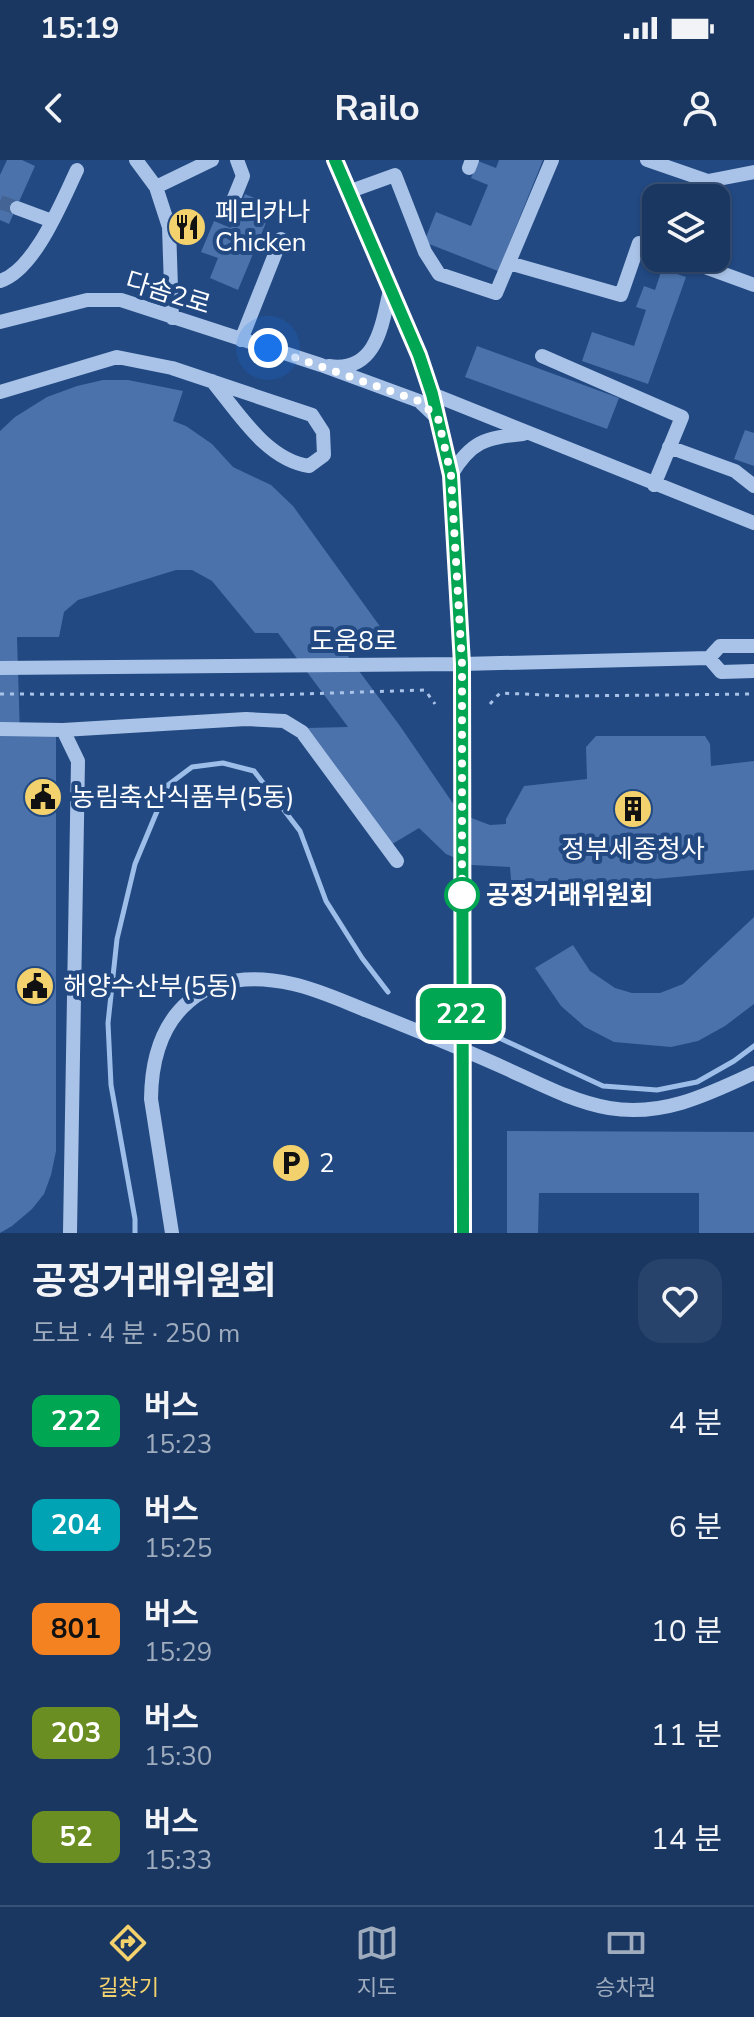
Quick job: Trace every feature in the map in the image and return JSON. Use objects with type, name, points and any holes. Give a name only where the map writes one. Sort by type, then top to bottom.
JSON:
[{"type":"street","points":[[136,160],[156,187],[169,227],[172,318]]},
{"type":"street","points":[[156,187],[212,160]]},
{"type":"street","points":[[232,203],[243,176],[237,160]]},
{"type":"street","points":[[335,160],[419,355],[432,394],[451,475],[462,664],[463,1233]]},
{"type":"street","points":[[348,192],[395,175],[425,252],[439,274],[496,293],[552,160]]},
{"type":"street","points":[[647,160],[708,181],[754,172]]},
{"type":"street","points":[[0,281],[11,277],[46,234],[77,170]]},
{"type":"street","points":[[17,208],[52,221]]},
{"type":"street","points":[[241,340],[281,239]]},
{"type":"street","points":[[509,263],[621,295],[639,243],[642,244]]},
{"type":"street","points":[[718,272],[754,285]]},
{"type":"street","points":[[321,365],[336,367],[354,363],[373,349],[380,334],[390,290]]},
{"type":"street","name":"다솜2로","points":[[0,322],[87,300],[121,300],[321,365],[419,401],[438,418]]},
{"type":"street","points":[[542,356],[682,417],[654,485]]},
{"type":"street","points":[[0,392],[117,357],[172,368],[212,381],[312,415],[323,432],[324,455],[309,466],[296,464],[263,443],[212,381]]},
{"type":"street","points":[[432,394],[754,523]]},
{"type":"street","points":[[451,475],[461,458],[482,441],[527,434]]},
{"type":"street","points":[[669,447],[735,471],[754,486]]},
{"type":"street","name":"도움8로","points":[[0,668],[462,664],[709,658],[720,646],[754,646]]},
{"type":"street","name":"도움8로","points":[[709,658],[721,672],[754,671]]},
{"type":"street","points":[[0,729],[63,730],[246,719],[284,721],[302,732],[397,861]]},
{"type":"street","points":[[63,730],[78,761],[70,1233]]},
{"type":"street","points":[[172,1233],[151,1099],[151,1078],[162,1034],[172,1016],[208,989],[229,982],[270,980],[294,984],[461,1049],[588,1103],[632,1110],[674,1106],[754,1073]]},
{"type":"path","points":[[0,694],[271,695],[425,690],[435,704]]},
{"type":"path","points":[[490,704],[500,693],[568,696],[754,694]]},
{"type":"building","points":[[7,160],[22,160],[35,166],[9,224],[0,220],[0,175]]},
{"type":"building","points":[[499,160],[543,160],[498,271],[424,242],[436,212],[471,226],[488,185],[471,178],[478,161],[496,168]]},
{"type":"building","points":[[245,194],[273,206],[238,290],[210,278],[218,258],[201,252],[214,221],[231,228]]},
{"type":"building","points":[[661,272],[686,277],[648,384],[582,361],[592,332],[634,346],[646,310],[636,307],[644,286],[655,290]]},
{"type":"building","points":[[477,346],[619,398],[607,429],[465,377]]},
{"type":"building","name":"정부세종청사","points":[[103,380],[128,380],[183,391],[173,421],[212,444],[233,467],[271,485],[293,506],[384,632],[330,632],[452,802],[466,816],[490,825],[506,824],[524,786],[587,779],[586,747],[596,736],[705,736],[710,744],[711,766],[754,761],[754,870],[512,892],[510,867],[472,865],[446,854],[419,828],[389,846],[307,728],[348,727],[278,633],[255,633],[212,581],[192,570],[176,570],[78,600],[64,612],[59,637],[17,637],[20,736],[56,735],[56,1151],[44,1194],[32,1209],[0,1233],[0,431],[15,417],[47,397]]},
{"type":"building","points":[[745,430],[754,433],[754,466],[734,459]]},
{"type":"building","name":"정부세종청사","points":[[754,917],[754,1004],[698,1041],[671,1047],[614,1042],[585,1027],[561,1006],[535,968],[573,945],[590,971],[615,988],[632,993],[660,993],[683,984]]},
{"type":"building","points":[[507,1131],[754,1132],[754,1233],[699,1233],[699,1193],[539,1193],[538,1233],[507,1233]]},
{"type":"waterway","points":[[135,1233],[111,1085],[108,1023],[117,939],[135,864],[168,785],[192,767],[223,763],[254,771],[300,831],[326,901],[388,992]]},
{"type":"waterway","points":[[493,1035],[603,1086],[657,1090],[697,1082],[754,1046]]},
{"type":"tunnel","points":[[0,202],[17,208]]},
{"type":"bus line","name":"222","points":[[335,160],[419,355],[432,394],[451,475],[462,664],[463,1233]]},
{"type":"place","name":"페리카나 Chicken","points":[[187,227]]},
{"type":"place","name":"농림축산식품부(5동)","points":[[43,797]]},
{"type":"place","name":"정부세종청사","points":[[633,809]]},
{"type":"place","name":"공정거래위원회","points":[[462,895]]},
{"type":"place","name":"해양수산부(5동)","points":[[35,986]]},
{"type":"place","name":"2","points":[[291,1163]]},
{"type":"route","points":[[268,348],[419,401],[438,418],[451,475],[460,612],[462,903],[462,895]]}]
